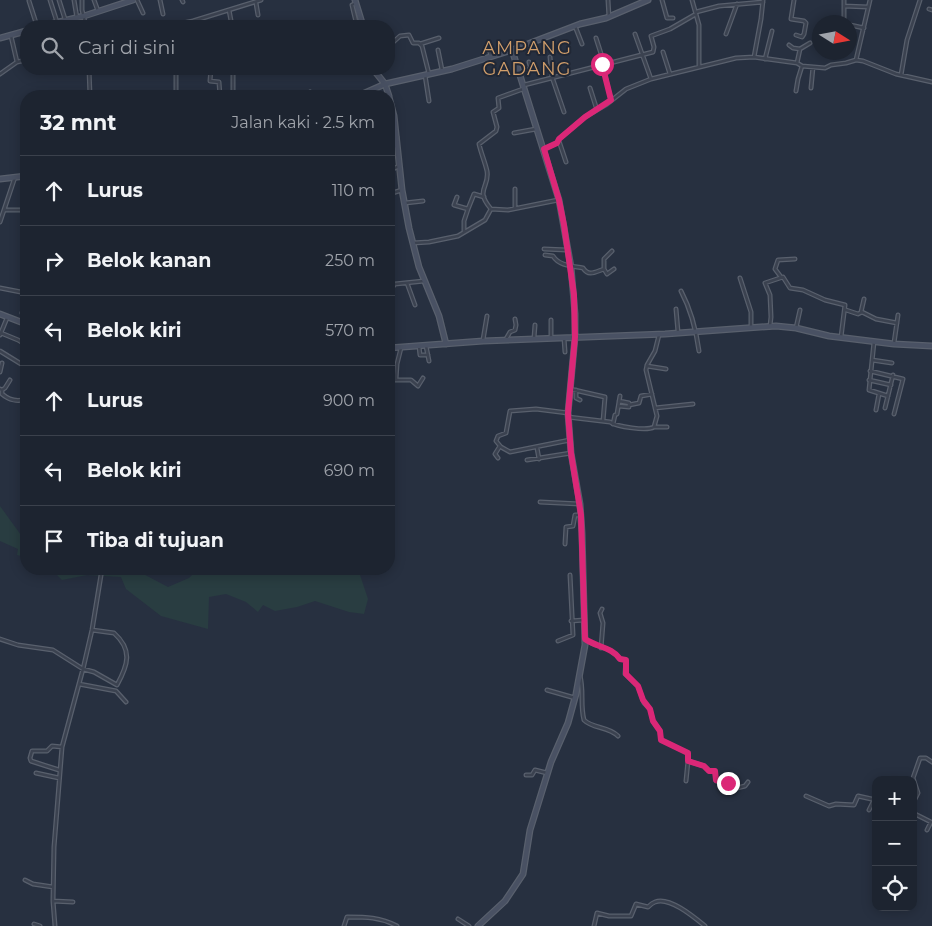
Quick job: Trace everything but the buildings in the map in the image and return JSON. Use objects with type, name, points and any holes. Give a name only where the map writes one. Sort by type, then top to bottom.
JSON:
[{"type":"street","points":[[50,0],[56,20]]},
{"type":"street","points":[[59,0],[65,20],[84,16],[132,0]]},
{"type":"street","points":[[74,0],[77,18]]},
{"type":"street","points":[[82,0],[85,20]]},
{"type":"street","points":[[94,0],[98,11]]},
{"type":"street","points":[[137,0],[143,13]]},
{"type":"street","points":[[160,0],[163,14]]},
{"type":"street","points":[[198,20],[261,0]]},
{"type":"street","points":[[608,0],[609,17]]},
{"type":"street","points":[[374,90],[385,84],[442,71],[512,50],[588,21],[609,17],[648,0]]},
{"type":"street","points":[[662,0],[667,18],[672,18]]},
{"type":"street","points":[[692,0],[699,25],[699,68]]},
{"type":"street","points":[[794,0],[791,19],[806,23],[802,37],[796,35]]},
{"type":"street","points":[[844,0],[844,15]]},
{"type":"street","points":[[854,0],[855,6]]},
{"type":"street","points":[[857,56],[870,0]]},
{"type":"street","points":[[901,75],[907,40],[920,0]]},
{"type":"street","points":[[29,1],[35,20]]},
{"type":"street","points":[[355,1],[352,6],[356,20]]},
{"type":"street","points":[[355,1],[361,20]]},
{"type":"street","points":[[491,209],[484,197],[488,173],[479,144],[496,131],[493,112],[499,108],[498,98],[552,77],[654,51],[651,36],[670,29],[696,14],[720,6],[763,1],[754,57]]},
{"type":"street","points":[[256,3],[258,15]]},
{"type":"street","points":[[726,34],[737,4]]},
{"type":"street","points":[[844,6],[868,7]]},
{"type":"street","points":[[229,10],[231,20]]},
{"type":"street","points":[[575,26],[582,44]]},
{"type":"street","points":[[857,26],[864,28]]},
{"type":"street","points":[[765,59],[772,31]]},
{"type":"street","points":[[0,38],[20,33]]},
{"type":"street","points":[[635,34],[652,79]]},
{"type":"street","points":[[395,40],[400,36],[409,35],[413,43],[420,44],[439,38]]},
{"type":"street","points":[[11,36],[17,62]]},
{"type":"street","points":[[596,38],[611,100]]},
{"type":"street","points":[[789,45],[800,49],[810,43]]},
{"type":"street","points":[[420,44],[427,74],[429,101]]},
{"type":"street","points":[[488,45],[492,56]]},
{"type":"street","points":[[797,63],[800,49]]},
{"type":"street","points":[[438,50],[442,71]]},
{"type":"street","points":[[478,926],[505,901],[522,877],[530,830],[547,773],[566,727],[575,698],[585,639],[581,515],[571,453],[568,415],[575,337],[571,267],[559,200],[512,50]]},
{"type":"street","points":[[663,52],[670,74]]},
{"type":"street","points":[[550,57],[552,77],[564,112]]},
{"type":"street","points":[[544,149],[557,143],[559,139],[585,117],[626,89],[652,79],[727,59],[754,57],[797,63],[802,66],[825,68],[856,60],[870,63],[901,75],[932,82]]},
{"type":"street","points":[[0,74],[20,61]]},
{"type":"street","points":[[529,62],[530,69]]},
{"type":"street","points":[[796,91],[802,66]]},
{"type":"street","points":[[811,88],[813,67]]},
{"type":"street","points":[[520,72],[535,68]]},
{"type":"street","points":[[89,75],[90,90]]},
{"type":"street","points":[[176,75],[176,90]]},
{"type":"street","points":[[210,75],[210,81],[218,82],[219,90]]},
{"type":"street","points":[[233,75],[233,90]]},
{"type":"street","points":[[378,75],[387,90]]},
{"type":"street","points":[[590,88],[597,110]]},
{"type":"street","points":[[395,126],[402,190],[413,243],[424,281],[438,311],[446,344]]},
{"type":"street","points":[[514,133],[537,128]]},
{"type":"street","points":[[559,139],[566,162]]},
{"type":"street","points":[[395,168],[400,166]]},
{"type":"street","points":[[0,222],[15,177]]},
{"type":"street","points":[[0,179],[20,177]]},
{"type":"street","points":[[514,189],[515,208]]},
{"type":"street","points":[[395,192],[402,190]]},
{"type":"street","points":[[464,232],[464,221],[474,194],[484,197]]},
{"type":"street","points":[[457,197],[454,205],[468,209]]},
{"type":"street","points":[[491,209],[505,210],[559,200]]},
{"type":"street","points":[[405,203],[423,201]]},
{"type":"street","points":[[413,243],[456,237],[485,220],[491,209]]},
{"type":"street","points":[[5,210],[20,210]]},
{"type":"street","points":[[544,249],[568,250]]},
{"type":"street","points":[[612,251],[604,259],[604,269],[606,274],[614,269]]},
{"type":"street","points":[[545,255],[553,256],[556,260],[571,267],[583,268],[588,274],[604,269]]},
{"type":"street","points":[[795,259],[778,260],[775,269],[781,277],[785,278],[790,288],[803,290],[825,300],[846,306],[841,337]]},
{"type":"street","points":[[770,326],[770,295],[765,283],[781,277]]},
{"type":"street","points":[[740,278],[751,312],[751,327]]},
{"type":"street","points":[[395,284],[424,281]]},
{"type":"street","points":[[407,283],[415,305]]},
{"type":"street","points":[[0,288],[20,292]]},
{"type":"street","points":[[681,291],[689,307],[696,331],[699,351]]},
{"type":"street","points":[[861,312],[864,299]]},
{"type":"street","points":[[676,310],[678,332]]},
{"type":"street","points":[[796,328],[800,310]]},
{"type":"street","points":[[846,310],[858,314],[861,312],[876,319],[897,323]]},
{"type":"street","points":[[0,314],[20,322]]},
{"type":"street","points":[[894,344],[898,315]]},
{"type":"street","points":[[483,342],[487,316]]},
{"type":"street","points":[[7,318],[0,334],[20,341]]},
{"type":"street","points":[[505,341],[510,332],[515,330],[514,319]]},
{"type":"street","points":[[551,320],[551,338]]},
{"type":"street","points":[[534,339],[535,325]]},
{"type":"street","points":[[395,348],[551,338],[660,334],[770,326],[796,328],[874,342],[932,346]]},
{"type":"street","points":[[654,427],[656,418],[655,408],[646,371],[660,334]]},
{"type":"street","points":[[564,338],[565,352]]},
{"type":"street","points":[[874,342],[869,390],[888,396]]},
{"type":"street","points":[[419,346],[420,355],[428,355]]},
{"type":"street","points":[[426,346],[429,361]]},
{"type":"street","points":[[401,348],[395,380],[411,380],[418,386],[422,378]]},
{"type":"street","points":[[0,351],[20,363]]},
{"type":"street","points":[[872,360],[892,363]]},
{"type":"street","points":[[0,372],[2,363]]},
{"type":"street","points":[[647,366],[666,368]]},
{"type":"street","points":[[870,371],[902,378],[894,414]]},
{"type":"street","points":[[885,408],[893,375]]},
{"type":"street","points":[[10,380],[5,388],[1,390],[2,394],[8,399],[20,401]]},
{"type":"street","points":[[869,380],[891,385]]},
{"type":"street","points":[[570,389],[605,397],[604,421]]},
{"type":"street","points":[[576,390],[576,398],[580,400]]},
{"type":"street","points":[[619,406],[629,407],[629,405],[638,404],[641,396],[652,394]]},
{"type":"street","points":[[876,410],[880,394]]},
{"type":"street","points":[[613,424],[615,415],[618,414],[620,396]]},
{"type":"street","points":[[619,401],[629,402],[629,405]]},
{"type":"street","points":[[655,408],[693,404]]},
{"type":"street","points":[[570,440],[510,452],[500,446],[496,440],[498,436],[506,433],[510,411],[536,409],[648,430],[654,427],[667,427]]},
{"type":"street","points":[[498,458],[495,454],[500,446]]},
{"type":"street","points":[[537,448],[539,458]]},
{"type":"street","points":[[527,460],[571,453]]},
{"type":"street","points":[[540,502],[580,504]]},
{"type":"street","points":[[564,544],[566,527],[573,526],[575,515],[581,515]]},
{"type":"street","points":[[55,926],[53,886],[59,770],[62,747],[92,630],[101,575]]},
{"type":"street","points":[[558,641],[573,636],[570,575]]},
{"type":"street","points":[[601,648],[603,624],[600,613],[602,609]]},
{"type":"street","points":[[572,621],[584,620]]},
{"type":"street","points":[[92,630],[115,634],[127,650],[127,661],[118,684],[120,693],[126,702]]},
{"type":"street","points":[[0,639],[18,645],[53,650],[83,669],[94,672],[118,684]]},
{"type":"street","points":[[585,639],[601,648],[612,651],[620,659],[626,660],[626,674],[638,686],[643,700],[650,709],[653,721],[660,731],[661,740],[688,753],[686,781]]},
{"type":"street","points":[[580,674],[583,691],[582,709],[584,720],[609,730],[618,736]]},
{"type":"street","points":[[79,684],[120,693]]},
{"type":"street","points":[[547,690],[575,698]]},
{"type":"street","points":[[59,770],[31,761],[30,758],[32,750],[46,750],[52,746],[62,747]]},
{"type":"street","points":[[913,776],[920,758],[926,758],[932,762]]},
{"type":"street","points":[[688,761],[704,766],[709,771],[714,770],[716,780],[739,788],[745,786],[748,782]]},
{"type":"street","points":[[526,775],[532,775],[535,770],[547,773]]},
{"type":"street","points":[[36,773],[58,778]]},
{"type":"street","points":[[724,792],[726,783]]},
{"type":"street","points":[[806,796],[829,806],[854,804],[858,796],[872,799]]},
{"type":"street","points":[[917,815],[931,822],[927,830]]},
{"type":"street","points":[[25,880],[33,884],[53,886]]},
{"type":"street","points":[[53,901],[73,902]]},
{"type":"street","points":[[594,926],[597,913],[609,916],[631,916],[636,904],[648,907],[656,901],[664,901],[696,917],[705,926]]},
{"type":"street","points":[[344,926],[348,917],[375,917],[397,926]]},
{"type":"street","points":[[458,919],[470,926]]},
{"type":"street","points":[[34,924],[40,926]]},
{"type":"green space","points":[[0,506],[20,534],[20,556],[17,555],[18,549],[0,541]]},
{"type":"green space","points":[[57,575],[87,575],[62,580]]},
{"type":"green space","points":[[87,575],[145,575],[168,587],[192,575],[360,575],[368,599],[364,614],[349,612],[315,601],[275,611],[263,605],[258,612],[246,602],[226,594],[209,597],[208,629],[161,616],[126,589],[121,577]]},
{"type":"district","name":"AMPANG GADANG","points":[[527,58]]},
{"type":"route","points":[[602,64],[611,100],[585,117],[559,139],[557,143],[544,149],[559,200],[574,295],[575,337],[568,413],[573,473],[581,515],[585,639],[601,648],[611,650],[620,659],[627,661],[626,674],[638,686],[645,705],[650,708],[654,724],[660,731],[661,740],[688,753],[688,761],[704,766],[709,771],[715,771],[716,780],[728,783]]}]
